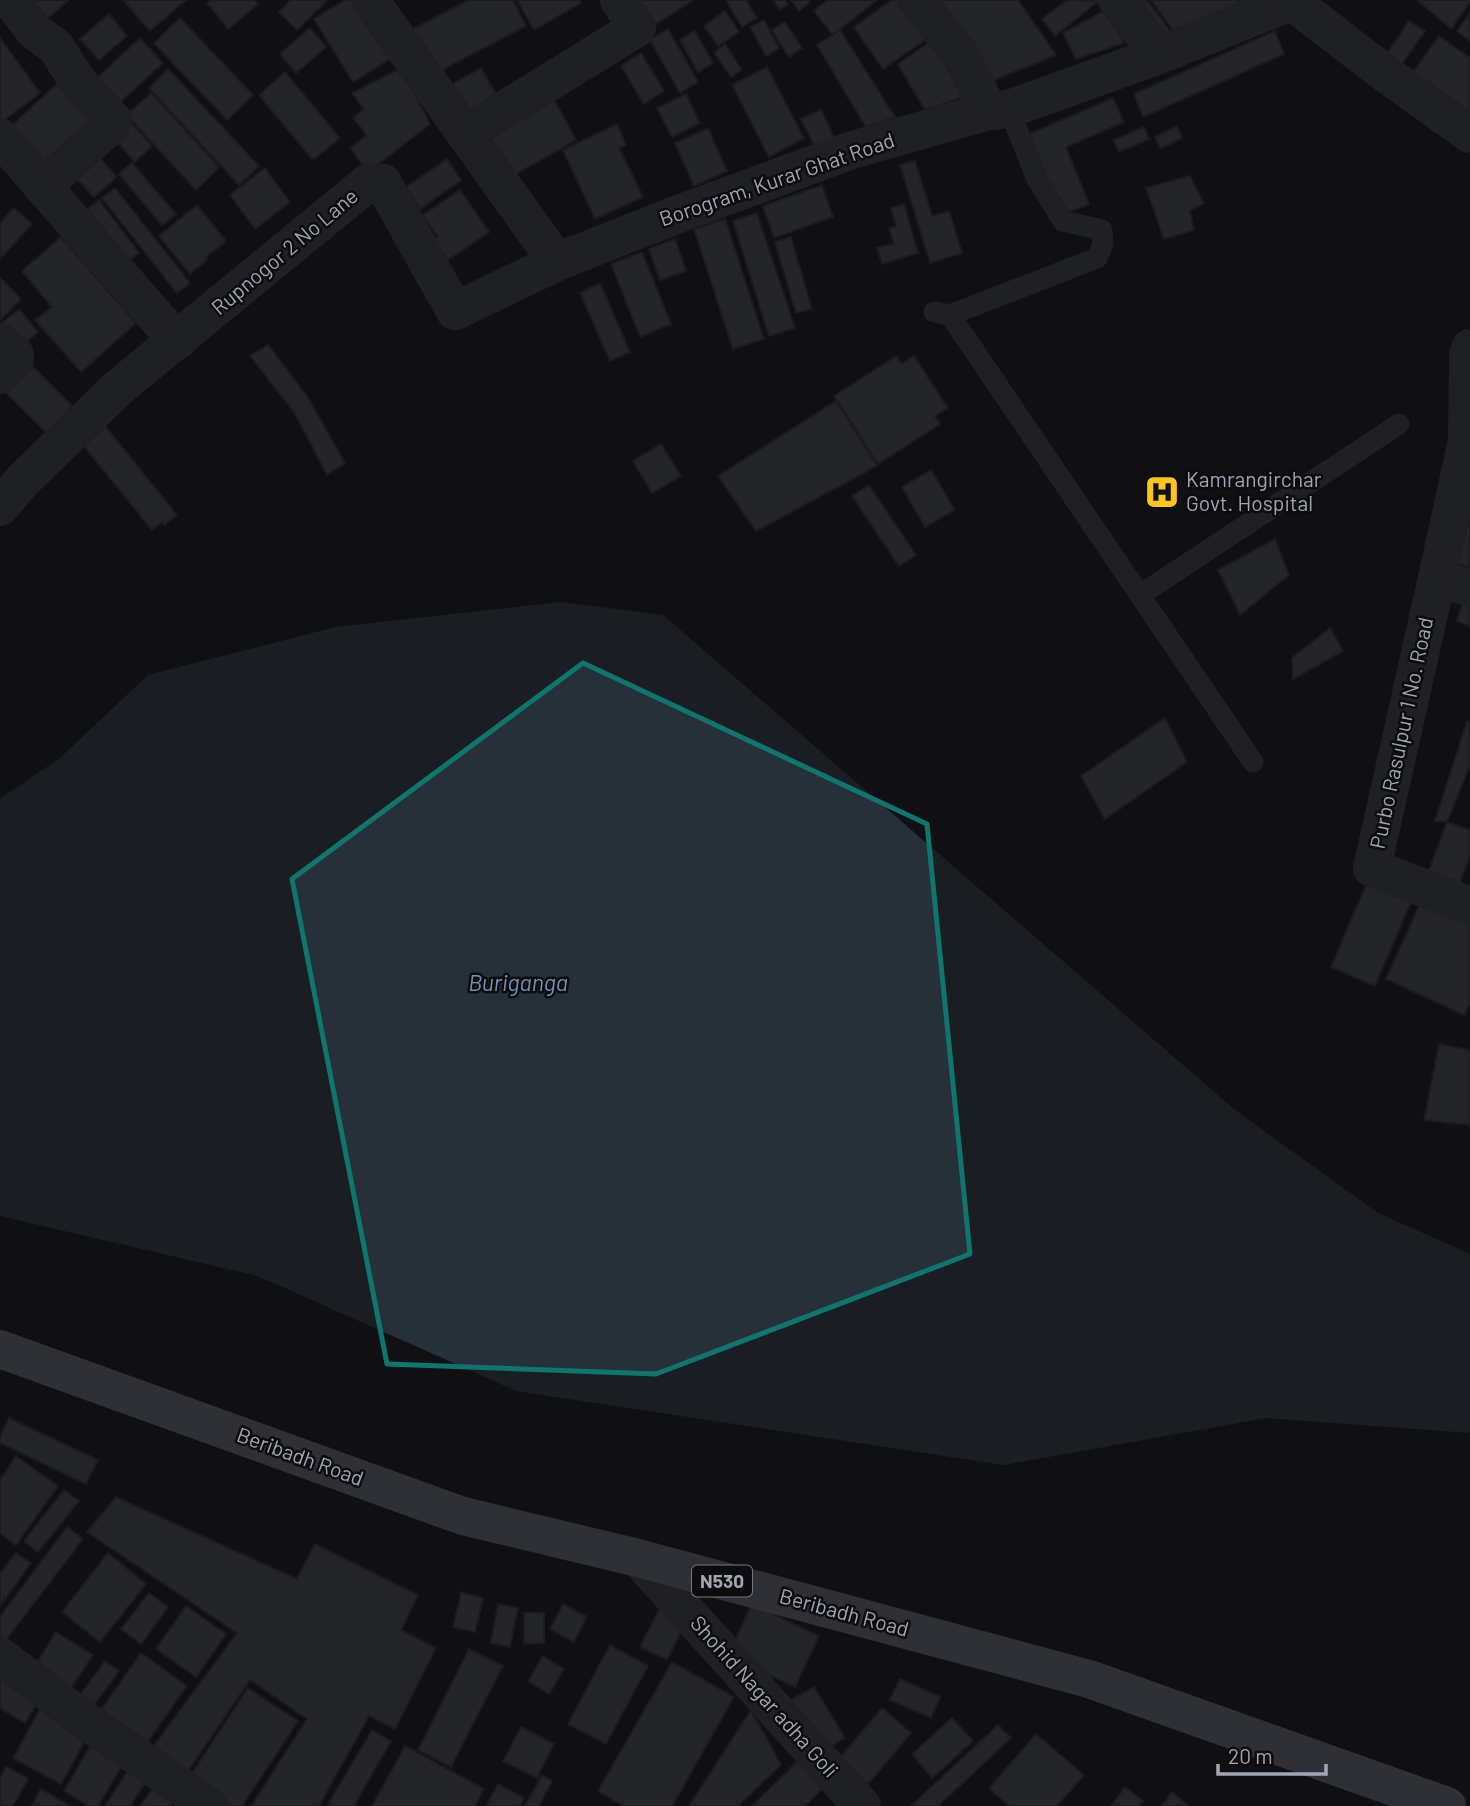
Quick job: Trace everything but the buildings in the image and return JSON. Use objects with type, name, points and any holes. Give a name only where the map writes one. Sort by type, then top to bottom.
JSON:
[{"type":"highway","name":"Beribadh Road","points":[[0,1349],[463,1516],[638,1558],[1088,1679],[1447,1806]]},
{"type":"street","points":[[11,0],[34,32],[56,47],[78,82],[113,120],[110,127],[43,187]]},
{"type":"street","points":[[465,134],[637,28],[619,0]]},
{"type":"street","points":[[917,0],[999,110]]},
{"type":"street","points":[[1117,0],[1159,55]]},
{"type":"street","points":[[372,1],[557,262]]},
{"type":"street","points":[[1288,2],[1470,134]]},
{"type":"street","name":"Borogram, Kurar Ghat Road","points":[[557,262],[852,150],[999,110],[1159,55],[1288,2]]},
{"type":"street","points":[[0,137],[177,341]]},
{"type":"street","name":"Rupnogor 2 No Lane","points":[[0,507],[23,480],[118,388],[369,183],[383,183],[455,311],[557,262]]},
{"type":"street","points":[[0,342],[15,355],[15,360],[0,375]]},
{"type":"street","points":[[1453,583],[1466,440],[1470,348]]},
{"type":"street","name":"Purbo Rasulpur 1 No. Road","points":[[1453,583],[1372,868],[1470,906]]},
{"type":"street","name":"Shohid Nagar adha Goli","points":[[638,1558],[862,1806]]},
{"type":"street","points":[[0,1656],[83,1719],[209,1806]]},
{"type":"lane","points":[[999,110],[1063,221],[1102,230],[1103,244],[1097,258],[942,314],[1254,762]]},
{"type":"lane","points":[[1140,595],[1399,424]]},
{"type":"highlighted area","points":[[583,663],[927,824],[970,1254],[656,1374],[387,1364],[292,879]]},
{"type":"water","name":"Buriganga","points":[[561,602],[663,615],[1235,1110],[1378,1213],[1470,1254],[1470,1433],[1266,1418],[1004,1465],[516,1391],[258,1276],[0,1216],[0,799],[60,758],[148,675],[336,627]]},
{"type":"place","name":"Kamrangirchar Govt. Hospital","points":[[1162,492]]}]
